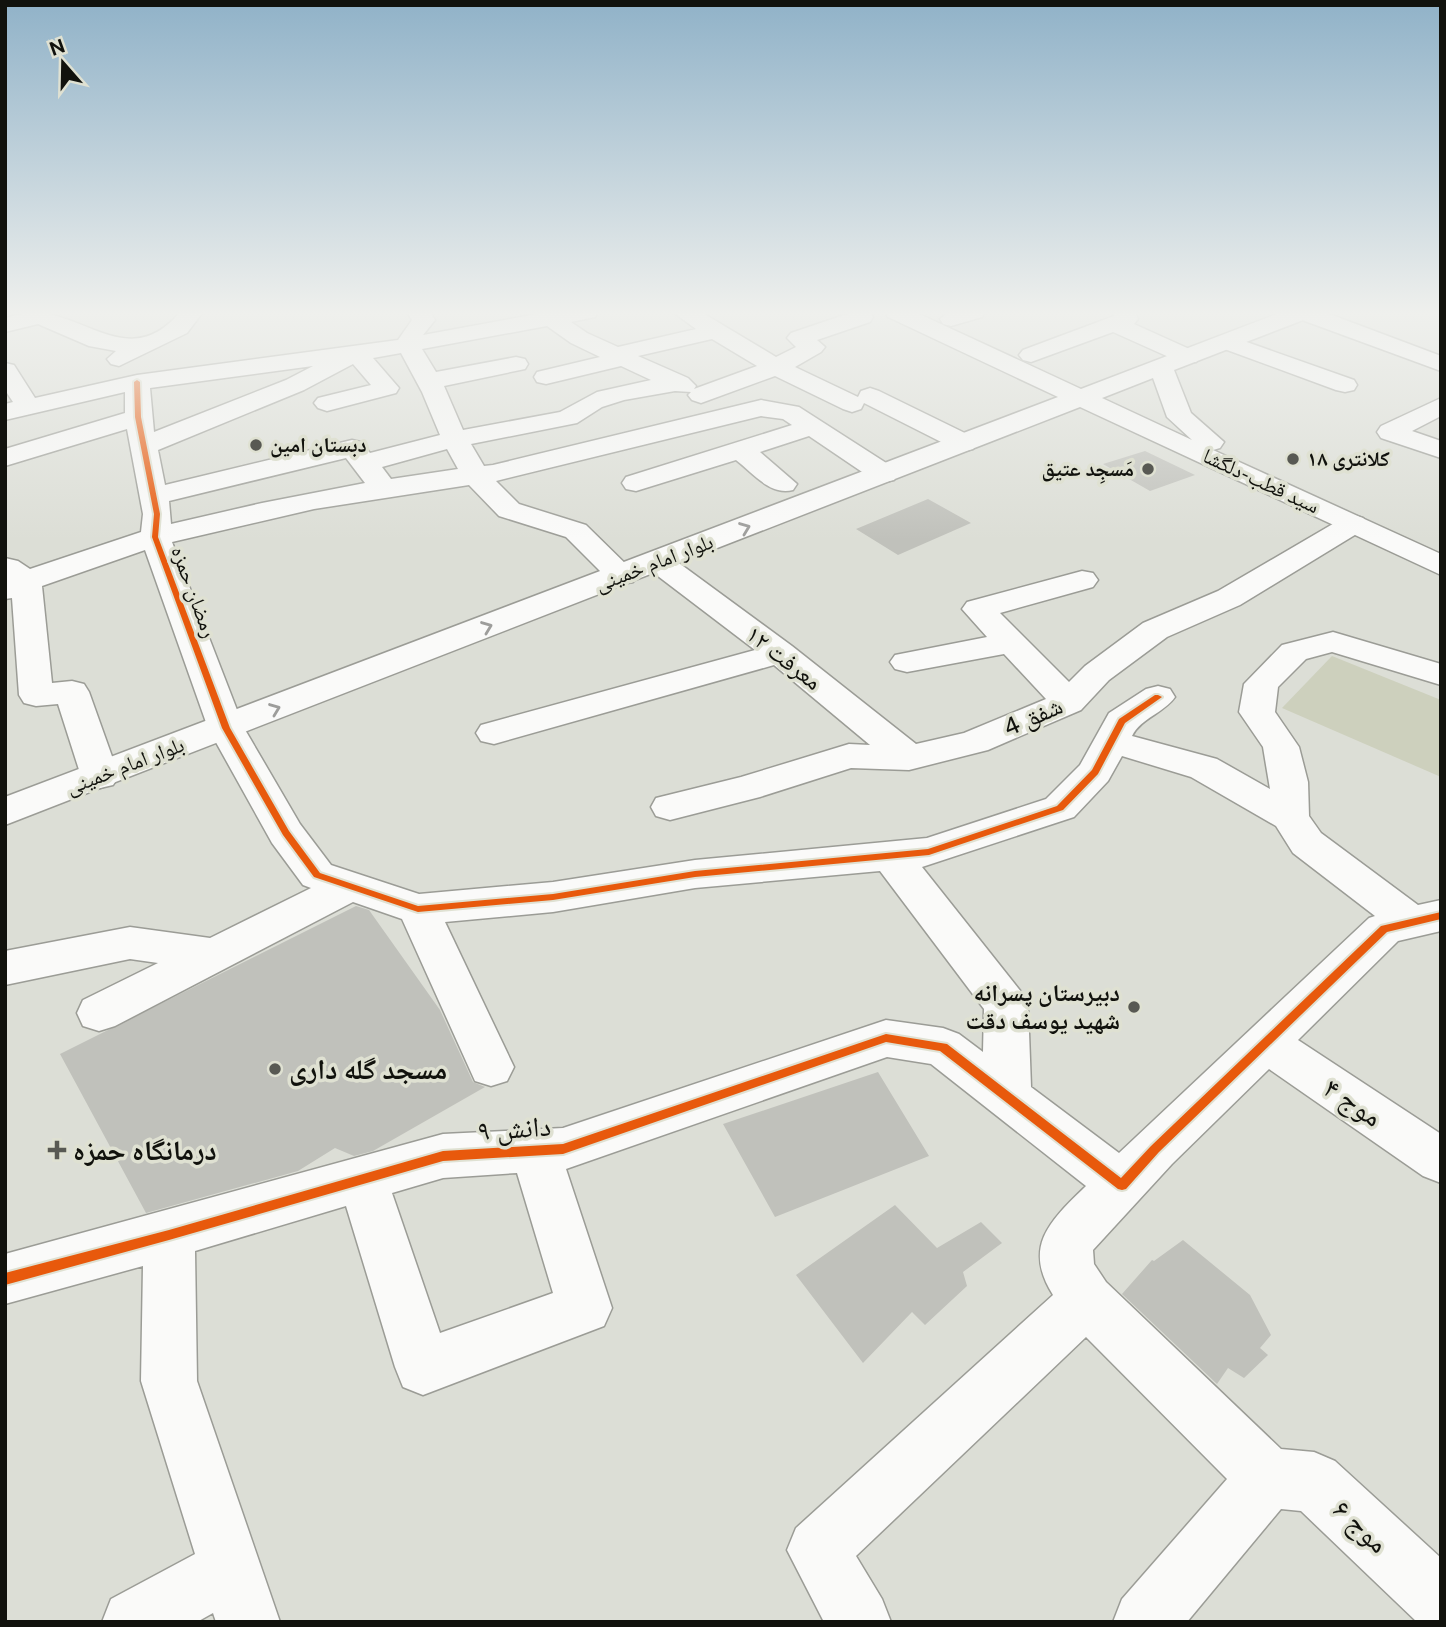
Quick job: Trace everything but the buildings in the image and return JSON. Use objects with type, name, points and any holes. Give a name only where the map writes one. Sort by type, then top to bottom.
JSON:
[{"type":"street","points":[[10,388],[16,409],[108,388]]},
{"type":"street","name":"رمضان حمزه","points":[[138,388],[138,417],[157,514],[155,537],[226,728],[286,833],[317,875],[418,909]]},
{"type":"street","points":[[143,446],[288,388]]},
{"type":"street","points":[[327,403],[387,388]]},
{"type":"street","points":[[432,388],[475,475],[509,510],[576,531],[622,575]]},
{"type":"street","points":[[364,463],[455,439],[568,418],[582,406],[606,395],[694,388]]},
{"type":"street","points":[[837,388],[964,443]]},
{"type":"street","points":[[1077,388],[1091,394]]},
{"type":"street","points":[[1082,388],[1091,394]]},
{"type":"street","name":"بلوار امام خمینی","points":[[5,813],[1107,388]]},
{"type":"street","points":[[1177,388],[1180,417],[1211,442]]},
{"type":"street","points":[[690,389],[731,414]]},
{"type":"street","name":"سید قطب-دلگشا","points":[[1091,394],[1155,432],[1441,566]]},
{"type":"street","name":"سید قطب-دلگشا","points":[[1091,394],[1211,442],[1441,548]]},
{"type":"street","points":[[636,483],[742,452],[808,424],[860,396]]},
{"type":"street","points":[[1441,406],[1390,432],[1441,450]]},
{"type":"street","points":[[100,776],[72,692],[36,695],[12,579],[155,537],[292,505],[573,456],[761,408],[790,412],[884,474]]},
{"type":"street","points":[[5,458],[138,417]]},
{"type":"street","points":[[1016,423],[1107,424],[1155,432]]},
{"type":"street","points":[[153,496],[352,448],[385,488]]},
{"type":"street","points":[[742,452],[783,484]]},
{"type":"street","name":"شفق 4","points":[[670,807],[747,788],[849,756],[909,758],[975,742],[1069,702],[1097,673],[1155,630],[1229,598],[1353,524]]},
{"type":"street","name":"معرفت ۱۲","points":[[657,561],[780,653],[909,758]]},
{"type":"street","points":[[1069,702],[978,610],[1082,580]]},
{"type":"street","points":[[1290,817],[1289,782],[1281,747],[1257,712],[1261,684],[1294,652],[1333,642],[1441,675]]},
{"type":"street","points":[[907,662],[1011,643]]},
{"type":"street","points":[[494,733],[780,653]]},
{"type":"street","points":[[491,1067],[418,909],[553,897],[695,874],[929,852],[1060,808],[1095,772],[1122,721],[1158,697]]},
{"type":"street","points":[[1113,742],[1204,768],[1290,817],[1307,843],[1425,918]]},
{"type":"street","points":[[891,856],[1006,1005],[1007,1096]]},
{"type":"street","points":[[99,1013],[350,886]]},
{"type":"street","points":[[1145,1622],[1269,1478],[1087,1300],[1068,1271],[1066,1244],[1078,1228],[1155,1149],[1384,929],[1425,918]]},
{"type":"street","points":[[5,968],[130,943],[215,955]]},
{"type":"street","name":"دانش ۹","points":[[5,1279],[443,1156],[563,1149],[886,1038],[943,1047],[1122,1185]]},
{"type":"street","name":"موج ۴","points":[[1266,1042],[1441,1161]]},
{"type":"street","points":[[363,1180],[422,1367],[585,1308],[534,1150]]},
{"type":"street","points":[[134,1622],[239,1595],[169,1381],[169,1235]]},
{"type":"street","points":[[859,1622],[818,1550],[1087,1300]]},
{"type":"street","name":"موج ۶","points":[[1269,1478],[1314,1482],[1441,1601]]},
{"type":"green space","points":[[1332,656],[1441,700],[1441,777],[1282,708]]},
{"type":"cycle path","points":[[137,388],[138,417],[157,514],[155,537],[226,728],[286,833],[317,875],[418,909],[553,897],[695,874],[929,852],[1060,808],[1095,772],[1122,721],[1158,697]]},
{"type":"cycle path","points":[[5,1279],[443,1156],[563,1149],[886,1038],[943,1047],[1122,1185],[1155,1149],[1384,929],[1441,915]]},
{"type":"place","name":"دبستان امین","points":[[256,445]]},
{"type":"place","name":"کلانتری ۱۸","points":[[1293,459]]},
{"type":"place","name":"مَسجِد عتیق","points":[[1148,469]]},
{"type":"place","name":"دبیرستان پسرانه شهید یوسف دقت","points":[[1134,1007]]},
{"type":"place","name":"مسجد گله داری","points":[[275,1069]]},
{"type":"place","name":"درمانگاه حمزه","points":[[57,1150]]}]
